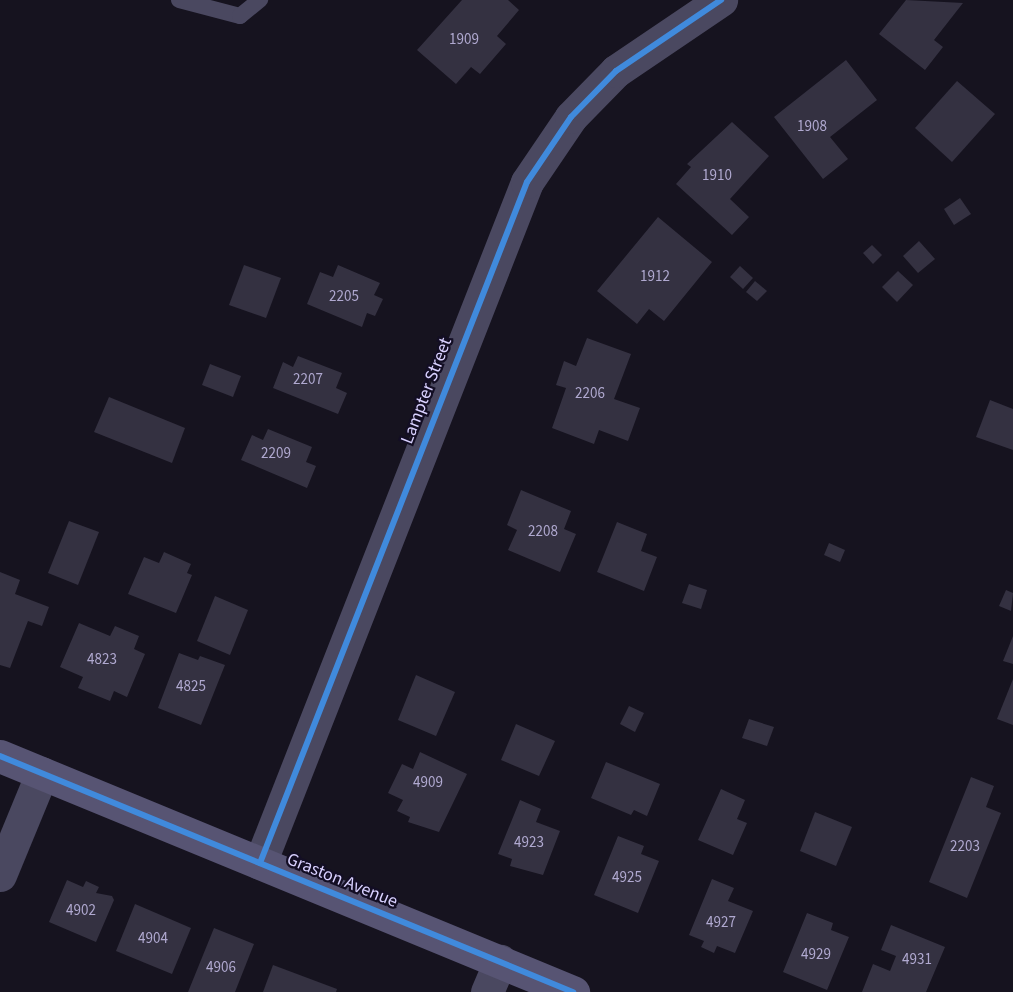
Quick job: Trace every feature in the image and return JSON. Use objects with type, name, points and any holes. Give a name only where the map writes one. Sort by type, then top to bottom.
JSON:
[{"type":"street","name":"Lampter Street","points":[[260,863],[527,182],[571,117],[616,71],[721,0]]},
{"type":"street","name":"Graston Avenue","points":[[0,756],[573,992]]},
{"type":"street","points":[[0,875],[42,773]]},
{"type":"street","points":[[487,992],[500,962]]},
{"type":"lane","points":[[179,0],[240,16],[260,0]]},
{"type":"building","points":[[462,0],[508,0],[519,10],[497,36],[506,44],[480,74],[471,67],[456,84],[417,50]]},
{"type":"building","points":[[906,0],[963,3],[934,40],[943,47],[925,70],[879,34]]},
{"type":"building","points":[[846,60],[877,100],[830,137],[848,159],[823,179],[774,117]]},
{"type":"building","points":[[957,81],[995,114],[952,162],[915,128]]},
{"type":"building","points":[[732,122],[769,156],[730,199],[749,217],[732,235],[676,184],[691,167],[687,164]]},
{"type":"building","points":[[960,198],[971,214],[954,225],[944,209]]},
{"type":"building","points":[[658,217],[712,262],[664,321],[649,309],[637,324],[597,291]]},
{"type":"building","points":[[919,241],[935,259],[918,273],[903,256]]},
{"type":"building","points":[[872,245],[882,255],[873,264],[863,253]]},
{"type":"building","points":[[244,265],[281,278],[266,318],[229,305]]},
{"type":"building","points":[[338,265],[380,283],[374,295],[383,299],[375,316],[367,313],[362,327],[307,304],[320,272],[333,277]]},
{"type":"building","points":[[740,266],[753,278],[743,289],[730,277]]},
{"type":"building","points":[[898,271],[913,285],[897,302],[882,287]]},
{"type":"building","points":[[755,281],[767,291],[757,301],[746,292]]},
{"type":"building","points":[[587,338],[631,354],[614,399],[640,408],[628,441],[599,430],[594,444],[552,428],[566,388],[556,385],[564,361],[576,366]]},
{"type":"building","points":[[298,356],[342,373],[336,388],[347,393],[338,414],[273,388],[283,362],[293,367]]},
{"type":"building","points":[[210,364],[241,376],[233,397],[202,385]]},
{"type":"building","points":[[109,397],[185,428],[172,463],[94,432]]},
{"type":"building","points":[[990,400],[1013,409],[1013,450],[976,437]]},
{"type":"building","points":[[268,429],[312,447],[306,462],[316,466],[307,488],[241,460],[252,435],[263,440]]},
{"type":"building","points":[[521,490],[571,511],[564,529],[576,534],[560,572],[508,550],[517,530],[507,525]]},
{"type":"building","points":[[69,521],[99,532],[78,585],[48,573]]},
{"type":"building","points":[[617,522],[647,534],[641,551],[657,557],[644,591],[597,572]]},
{"type":"building","points":[[829,543],[845,550],[840,562],[824,555]]},
{"type":"building","points":[[164,552],[191,564],[187,573],[192,575],[176,613],[128,594],[144,557],[159,563]]},
{"type":"building","points":[[0,572],[20,580],[15,594],[49,607],[42,626],[28,621],[10,668],[0,665]]},
{"type":"building","points":[[689,584],[707,590],[701,609],[682,603]]},
{"type":"building","points":[[1006,590],[1013,593],[1011,611],[999,606]]},
{"type":"building","points":[[215,596],[248,610],[230,655],[197,641]]},
{"type":"building","points":[[79,623],[110,636],[115,626],[139,636],[134,649],[145,654],[127,697],[114,691],[110,701],[78,688],[83,677],[60,667]]},
{"type":"building","points":[[1013,636],[1013,664],[1003,661]]},
{"type":"building","points":[[179,653],[198,660],[200,656],[225,665],[201,725],[158,708]]},
{"type":"building","points":[[416,675],[455,692],[436,736],[398,720]]},
{"type":"building","points":[[1013,679],[1013,725],[997,719]]},
{"type":"building","points":[[629,706],[644,713],[635,732],[620,724]]},
{"type":"building","points":[[749,719],[774,727],[767,746],[742,738]]},
{"type":"building","points":[[516,724],[555,741],[539,776],[501,760]]},
{"type":"building","points":[[420,752],[467,774],[439,832],[408,822],[410,817],[397,811],[403,800],[388,793],[402,764],[413,769]]},
{"type":"building","points":[[606,762],[660,784],[647,816],[634,810],[631,815],[591,798]]},
{"type":"building","points":[[971,777],[994,786],[986,807],[1001,813],[967,898],[929,882]]},
{"type":"building","points":[[721,789],[745,800],[737,819],[747,823],[733,855],[698,840]]},
{"type":"building","points":[[520,800],[541,809],[536,822],[560,831],[543,875],[510,866],[512,859],[498,854]]},
{"type":"building","points":[[815,812],[852,827],[836,866],[800,851]]},
{"type":"building","points":[[618,836],[644,846],[641,854],[659,861],[638,913],[594,895]]},
{"type":"building","points":[[712,879],[734,888],[728,901],[753,911],[735,953],[717,946],[714,953],[701,947],[704,941],[689,935]]},
{"type":"building","points":[[67,880],[83,887],[86,881],[99,887],[96,893],[112,896],[114,900],[96,942],[49,922]]},
{"type":"building","points":[[135,904],[191,928],[172,974],[116,951]]},
{"type":"building","points":[[807,913],[833,923],[831,930],[849,937],[827,990],[783,972]]},
{"type":"building","points":[[891,925],[945,947],[926,992],[862,992],[873,964],[890,971],[896,956],[881,950]]},
{"type":"building","points":[[214,928],[254,944],[235,992],[188,992]]},
{"type":"building","points":[[273,965],[337,989],[336,992],[263,992]]},
{"type":"cycle path","points":[[260,863],[527,182],[571,117],[616,71],[721,0]]},
{"type":"cycle path","points":[[0,756],[573,992]]}]
